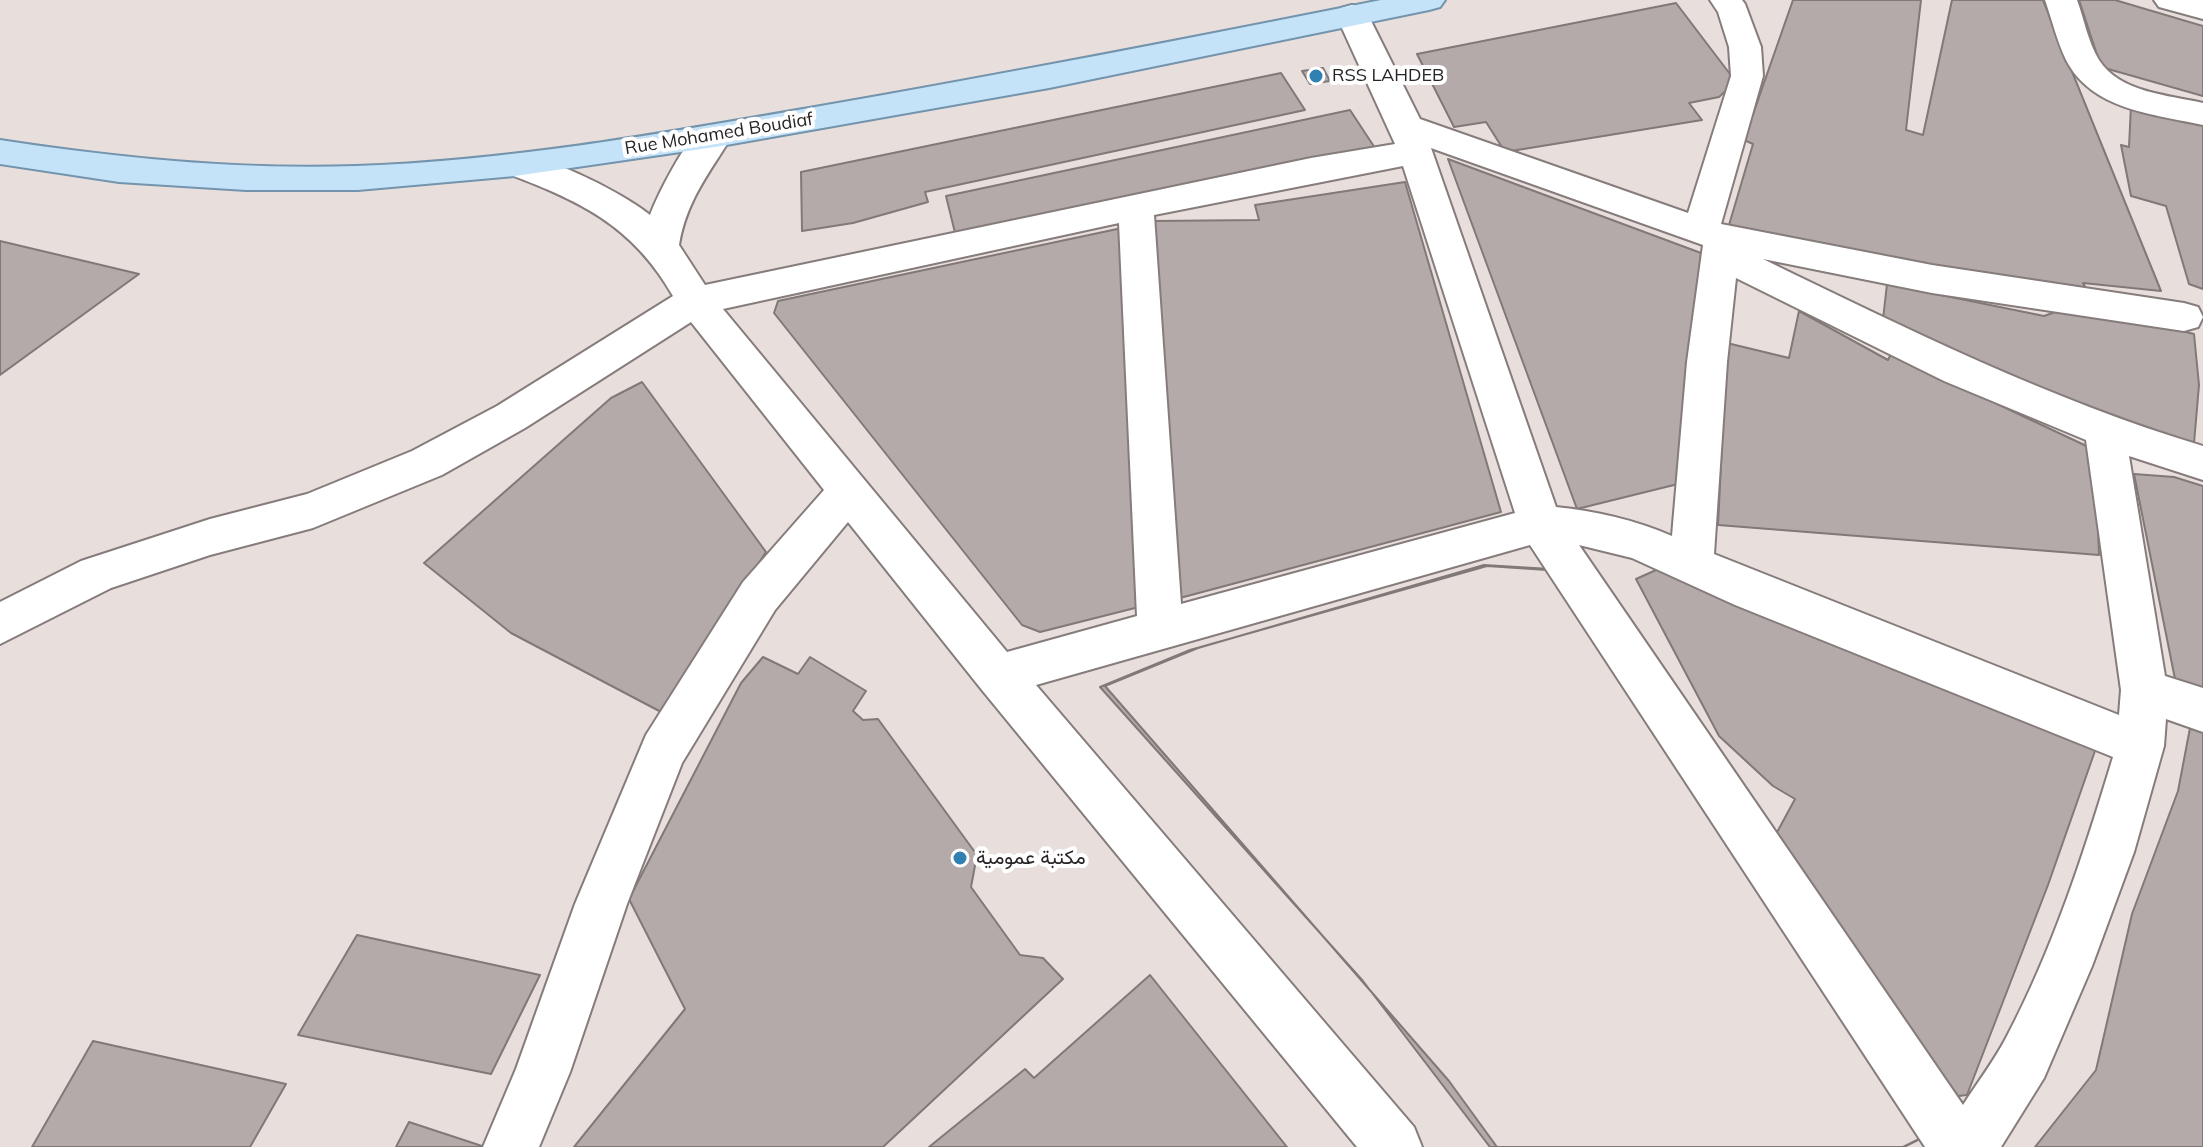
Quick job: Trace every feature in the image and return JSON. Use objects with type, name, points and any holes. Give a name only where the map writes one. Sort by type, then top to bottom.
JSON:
[{"type":"main road","name":"Rue Mohamed Boudiaf","points":[[0,152],[119,170],[246,178],[358,178],[515,164],[715,136],[1049,77],[1370,8],[1429,0]]},
{"type":"street","points":[[1691,564],[1714,241],[1747,76],[1745,47],[1734,11],[1726,0]]},
{"type":"street","points":[[2061,0],[2085,65],[2097,79],[2121,93],[2203,114]]},
{"type":"street","points":[[2170,0],[2203,9]]},
{"type":"street","points":[[1370,8],[1540,524],[1958,1147]]},
{"type":"street","points":[[660,247],[662,231],[675,198],[693,165],[715,136]]},
{"type":"street","points":[[0,624],[97,574],[210,537],[313,510],[427,463],[511,417],[695,301],[1311,170],[1412,139],[1714,241],[1932,279],[2184,317]]},
{"type":"street","points":[[515,164],[567,182],[605,202],[660,247],[695,301],[998,675],[1394,1147]]},
{"type":"street","points":[[1136,208],[1160,630]]},
{"type":"street","points":[[1714,241],[1971,375],[2105,433],[2203,463]]},
{"type":"street","points":[[1968,1147],[2025,1059],[2066,966],[2109,852],[2140,746],[2144,690],[2105,433]]},
{"type":"street","points":[[511,1147],[542,1072],[601,904],[663,751],[759,596],[849,491]]},
{"type":"street","points":[[998,675],[1540,524],[1585,528],[1640,542],[1751,591],[2140,746]]},
{"type":"street","points":[[2144,690],[2203,710]]},
{"type":"building","points":[[1793,0],[1921,0],[1906,130],[1923,135],[1952,0],[2043,0],[2161,291],[2083,283],[2092,299],[1901,265],[1729,225],[1753,144],[1744,140]]},
{"type":"building","points":[[2079,0],[2115,0],[2203,26],[2203,96],[2101,67]]},
{"type":"building","points":[[1676,3],[1730,74],[1731,86],[1719,97],[1689,103],[1702,120],[1505,152],[1486,122],[1454,127],[1417,54]]},
{"type":"building","name":"RSS LAHDEB","points":[[1323,68],[1330,81],[1310,84],[1302,71]]},
{"type":"building","points":[[1281,73],[1305,110],[925,192],[928,202],[853,223],[802,231],[801,172]]},
{"type":"building","points":[[2131,105],[2203,122],[2203,289],[2189,284],[2166,206],[2131,196],[2121,145],[2129,147]]},
{"type":"building","points":[[1350,110],[1375,148],[957,241],[946,196]]},
{"type":"building","points":[[1448,159],[1701,253],[1678,484],[1577,509]]},
{"type":"building","points":[[1405,182],[1501,512],[1180,598],[1152,221],[1259,220],[1255,205]]},
{"type":"building","points":[[1122,228],[1139,607],[1040,632],[1022,625],[774,313],[778,301]]},
{"type":"building","points":[[0,241],[139,274],[0,375]]},
{"type":"building","points":[[1887,284],[2044,316],[2061,310],[2099,311],[2194,334],[2199,385],[2193,455],[1882,328]]},
{"type":"building","points":[[1799,311],[1888,360],[1891,354],[2095,450],[2099,555],[1718,525],[1727,343],[1789,358]]},
{"type":"building","points":[[642,382],[766,552],[663,713],[511,633],[424,563],[611,398]]},
{"type":"building","points":[[2134,474],[2174,477],[2203,486],[2203,696],[2177,689]]},
{"type":"building","points":[[1484,565],[1550,569],[1931,1133],[1903,1147],[1497,1147],[1449,1081],[1105,686],[1198,648]]},
{"type":"building","points":[[1487,566],[1547,570],[1930,1134],[1904,1147],[1490,1147],[1363,981],[1100,687],[1190,650]]},
{"type":"building","points":[[1665,566],[2096,748],[2048,885],[1967,1095],[1941,1098],[1775,836],[1795,799],[1773,786],[1719,736],[1636,579]]},
{"type":"building","points":[[763,657],[798,674],[810,657],[866,691],[853,711],[863,720],[878,719],[977,855],[971,887],[1020,955],[1043,958],[1063,979],[883,1147],[574,1147],[685,1009],[629,899],[741,683]]},
{"type":"building","points":[[2190,728],[2203,732],[2203,1147],[2035,1147],[2096,1070],[2132,914],[2178,791]]},
{"type":"building","points":[[357,935],[540,975],[491,1074],[298,1035]]},
{"type":"building","points":[[1150,975],[1287,1147],[929,1147],[1025,1069],[1034,1078]]},
{"type":"building","points":[[93,1041],[286,1084],[250,1147],[32,1147]]},
{"type":"building","points":[[409,1122],[485,1147],[396,1147]]},
{"type":"place","name":"RSS LAHDEB","points":[[1316,76]]},
{"type":"place","name":"مكتبة عمومية","points":[[960,858]]}]
